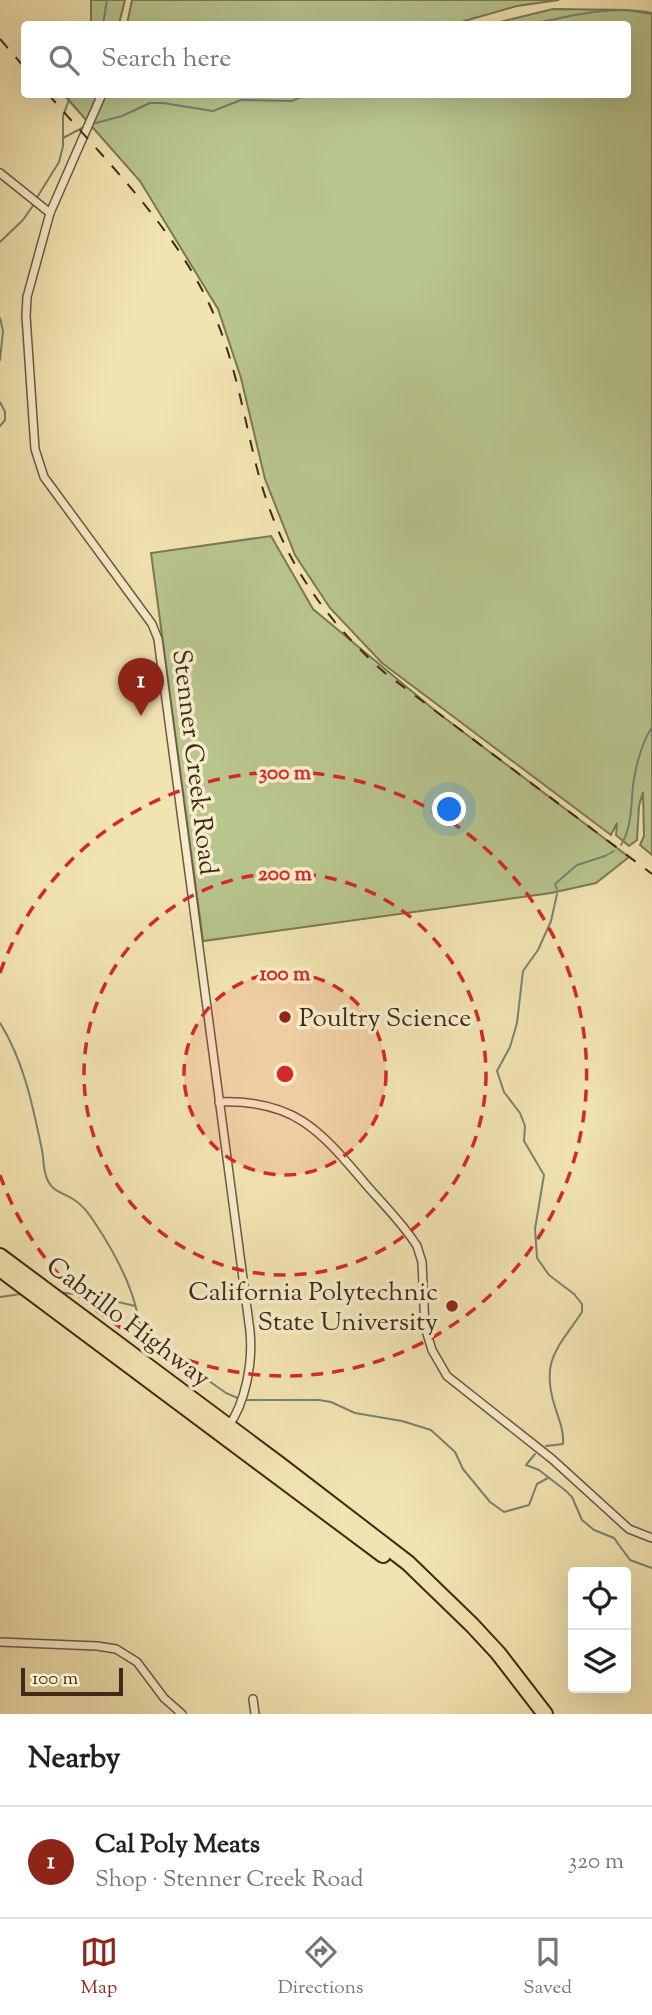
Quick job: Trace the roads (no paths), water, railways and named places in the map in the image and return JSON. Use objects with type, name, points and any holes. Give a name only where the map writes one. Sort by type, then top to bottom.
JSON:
[{"type":"highway","name":"Cabrillo Highway","points":[[0,1256],[225,1431]]},
{"type":"highway","name":"Cabrillo Highway","points":[[0,1269],[225,1431]]},
{"type":"highway","points":[[225,1431],[427,1592],[489,1657],[534,1714]]},
{"type":"highway","points":[[225,1431],[385,1545],[434,1586],[498,1653],[544,1714]]},
{"type":"street","name":"Stenner Creek Road","points":[[100,98],[50,213],[26,308],[38,464],[44,477],[152,624],[158,639],[250,1331],[251,1351],[240,1408],[225,1431]]},
{"type":"street","points":[[0,173],[50,213]]},
{"type":"street","points":[[219,1102],[246,1101],[271,1106],[299,1118],[328,1140],[417,1246],[422,1262],[425,1327],[432,1350],[447,1376],[552,1459],[629,1529],[652,1538]]},
{"type":"street","points":[[0,1642],[116,1649],[137,1662],[164,1698],[182,1714]]},
{"type":"street","points":[[253,1699],[255,1714]]},
{"type":"waterway","points":[[104,21],[107,0]]},
{"type":"waterway","points":[[547,21],[607,11],[652,13]]},
{"type":"waterway","points":[[36,199],[59,162],[63,146],[63,116],[70,98]]},
{"type":"waterway","points":[[92,124],[122,116],[150,103],[213,111],[241,100],[292,101],[299,98]]},
{"type":"waterway","points":[[63,138],[84,127]]},
{"type":"waterway","points":[[0,242],[23,220],[34,204]]},
{"type":"waterway","points":[[0,318],[3,331],[0,360]]},
{"type":"waterway","points":[[0,402],[5,412],[5,420],[0,426]]},
{"type":"waterway","points":[[621,845],[629,824],[637,762],[652,727]]},
{"type":"waterway","points":[[557,889],[555,884],[577,865],[614,851]]},
{"type":"waterway","points":[[546,1446],[563,1444],[562,1430],[551,1391],[551,1366],[559,1345],[582,1312],[582,1304],[574,1294],[549,1275],[537,1258],[535,1229],[544,1175],[524,1141],[525,1126],[520,1113],[504,1092],[497,1071],[510,1047],[517,1023],[523,971],[538,950],[551,921],[557,894]]},
{"type":"waterway","points":[[0,1023],[27,1085],[48,1181],[56,1190],[83,1207],[101,1232],[128,1283],[144,1335],[226,1393],[240,1399]]},
{"type":"waterway","points":[[58,1292],[135,1306]]},
{"type":"waterway","points":[[0,1297],[21,1294]]},
{"type":"waterway","points":[[245,1400],[319,1400],[331,1402],[355,1413],[402,1421],[431,1430],[455,1452],[463,1469],[490,1502],[504,1512],[529,1505],[537,1484],[548,1478]]},
{"type":"waterway","points":[[535,1454],[526,1465],[539,1470],[566,1491],[572,1497],[582,1520],[594,1530],[614,1538],[630,1560],[652,1568]]},
{"type":"railway","points":[[0,39],[21,64]]},
{"type":"railway","points":[[52,98],[158,222],[196,278],[227,349],[268,506],[292,560],[324,608],[362,652],[385,673],[652,874]]},
{"type":"place","name":"Cal Poly Meats","points":[[141,716]]},
{"type":"place","name":"Poultry Science","points":[[285,1017]]},
{"type":"place","name":"California Polytechnic State University","points":[[452,1306]]}]
